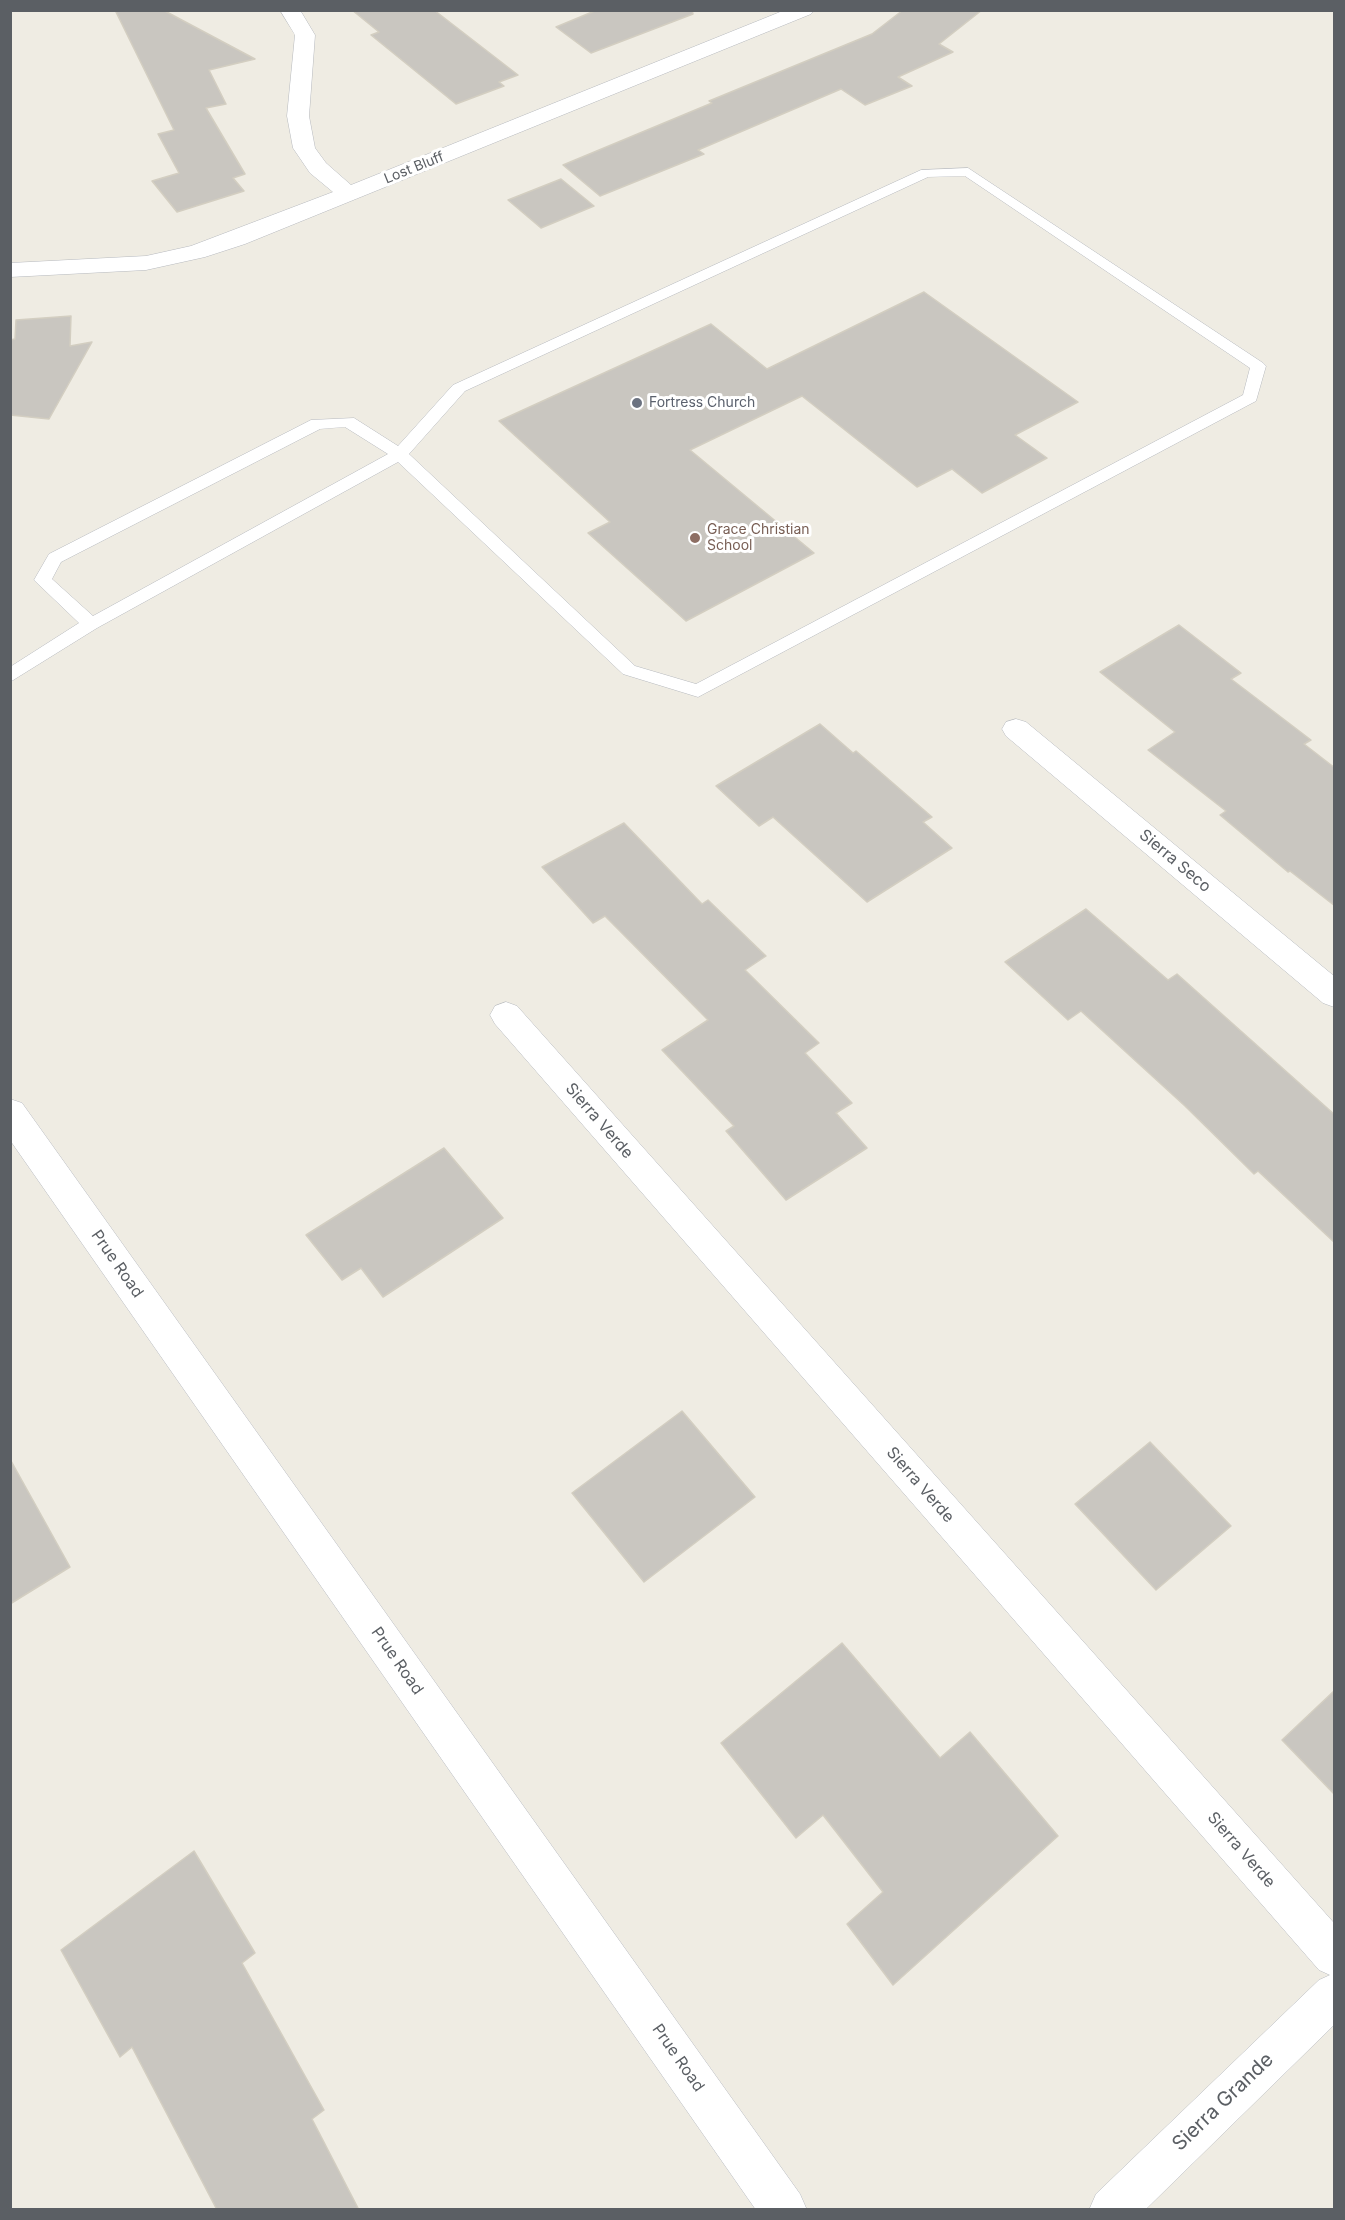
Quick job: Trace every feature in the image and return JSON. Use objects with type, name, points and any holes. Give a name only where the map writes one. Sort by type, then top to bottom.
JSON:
[{"type":"street","points":[[290,10],[304,35],[298,116],[304,148],[318,168],[348,194]]},
{"type":"street","name":"Lost Bluff","points":[[10,270],[135,264],[197,252],[348,194],[804,10]]},
{"type":"street","name":"Sierra Seco","points":[[1016,729],[1335,994]]},
{"type":"street","name":"Sierra Verde","points":[[506,1015],[1335,1955]]},
{"type":"street","name":"Prue Road","points":[[10,1113],[784,2210]]},
{"type":"street","name":"Sierra Grande","points":[[1112,2210],[1335,1995]]},
{"type":"lane","points":[[10,676],[91,624],[400,454],[459,388],[926,173],[968,172],[1258,366],[1250,398],[699,692],[629,670],[400,454],[348,422],[317,424],[55,558],[43,580],[91,624]]},
{"type":"building","points":[[115,10],[163,10],[255,59],[209,70],[226,104],[206,108],[245,174],[233,178],[244,191],[177,212],[152,181],[179,173],[158,134],[174,130]]},
{"type":"building","points":[[352,10],[434,10],[518,75],[499,82],[504,86],[456,104],[371,35],[379,32]]},
{"type":"building","points":[[597,10],[692,10],[693,14],[591,53],[556,27]]},
{"type":"building","points":[[903,10],[982,10],[939,44],[953,52],[898,77],[912,86],[865,105],[841,89],[698,150],[704,154],[600,196],[563,165],[712,103],[709,101],[872,34]]},
{"type":"building","points":[[561,179],[594,206],[541,228],[508,200]]},
{"type":"building","points":[[924,292],[1078,402],[1015,435],[1047,458],[982,493],[952,469],[917,487],[802,396],[690,450],[814,553],[686,621],[588,533],[610,522],[499,421],[711,324],[767,369]]},
{"type":"building","points":[[71,316],[70,346],[92,342],[49,419],[10,415],[10,340],[15,339],[16,320]]},
{"type":"building","points":[[1179,625],[1241,673],[1231,679],[1311,740],[1304,744],[1335,768],[1335,906],[1290,871],[1288,872],[1220,815],[1226,811],[1148,750],[1175,732],[1100,672]]},
{"type":"building","points":[[820,724],[853,753],[856,751],[932,817],[923,822],[952,848],[867,902],[773,817],[759,826],[716,786]]},
{"type":"building","points":[[624,823],[702,904],[708,900],[766,956],[745,970],[819,1043],[805,1053],[852,1103],[836,1113],[867,1148],[786,1200],[726,1131],[734,1126],[662,1050],[708,1020],[605,916],[593,923],[542,867]]},
{"type":"building","points":[[1086,909],[1168,980],[1177,974],[1335,1115],[1335,1243],[1258,1171],[1254,1174],[1185,1106],[1081,1011],[1068,1020],[1005,962]]},
{"type":"building","points":[[444,1148],[503,1218],[383,1297],[361,1268],[342,1280],[306,1235]]},
{"type":"building","points":[[682,1411],[755,1497],[644,1582],[572,1493]]},
{"type":"building","points":[[1150,1442],[1231,1526],[1156,1590],[1075,1504]]},
{"type":"building","points":[[10,1459],[70,1567],[10,1604]]},
{"type":"building","points":[[842,1643],[940,1758],[970,1732],[1058,1836],[893,1985],[847,1924],[883,1892],[823,1815],[796,1838],[721,1743]]},
{"type":"building","points":[[1335,1690],[1335,1795],[1282,1740]]},
{"type":"building","points":[[194,1851],[255,1953],[242,1963],[324,2110],[312,2119],[359,2210],[217,2210],[132,2047],[120,2057],[61,1950]]},
{"type":"place","name":"Fortress Church","points":[[637,403]]},
{"type":"place","name":"Grace Christian School","points":[[695,538]]}]
